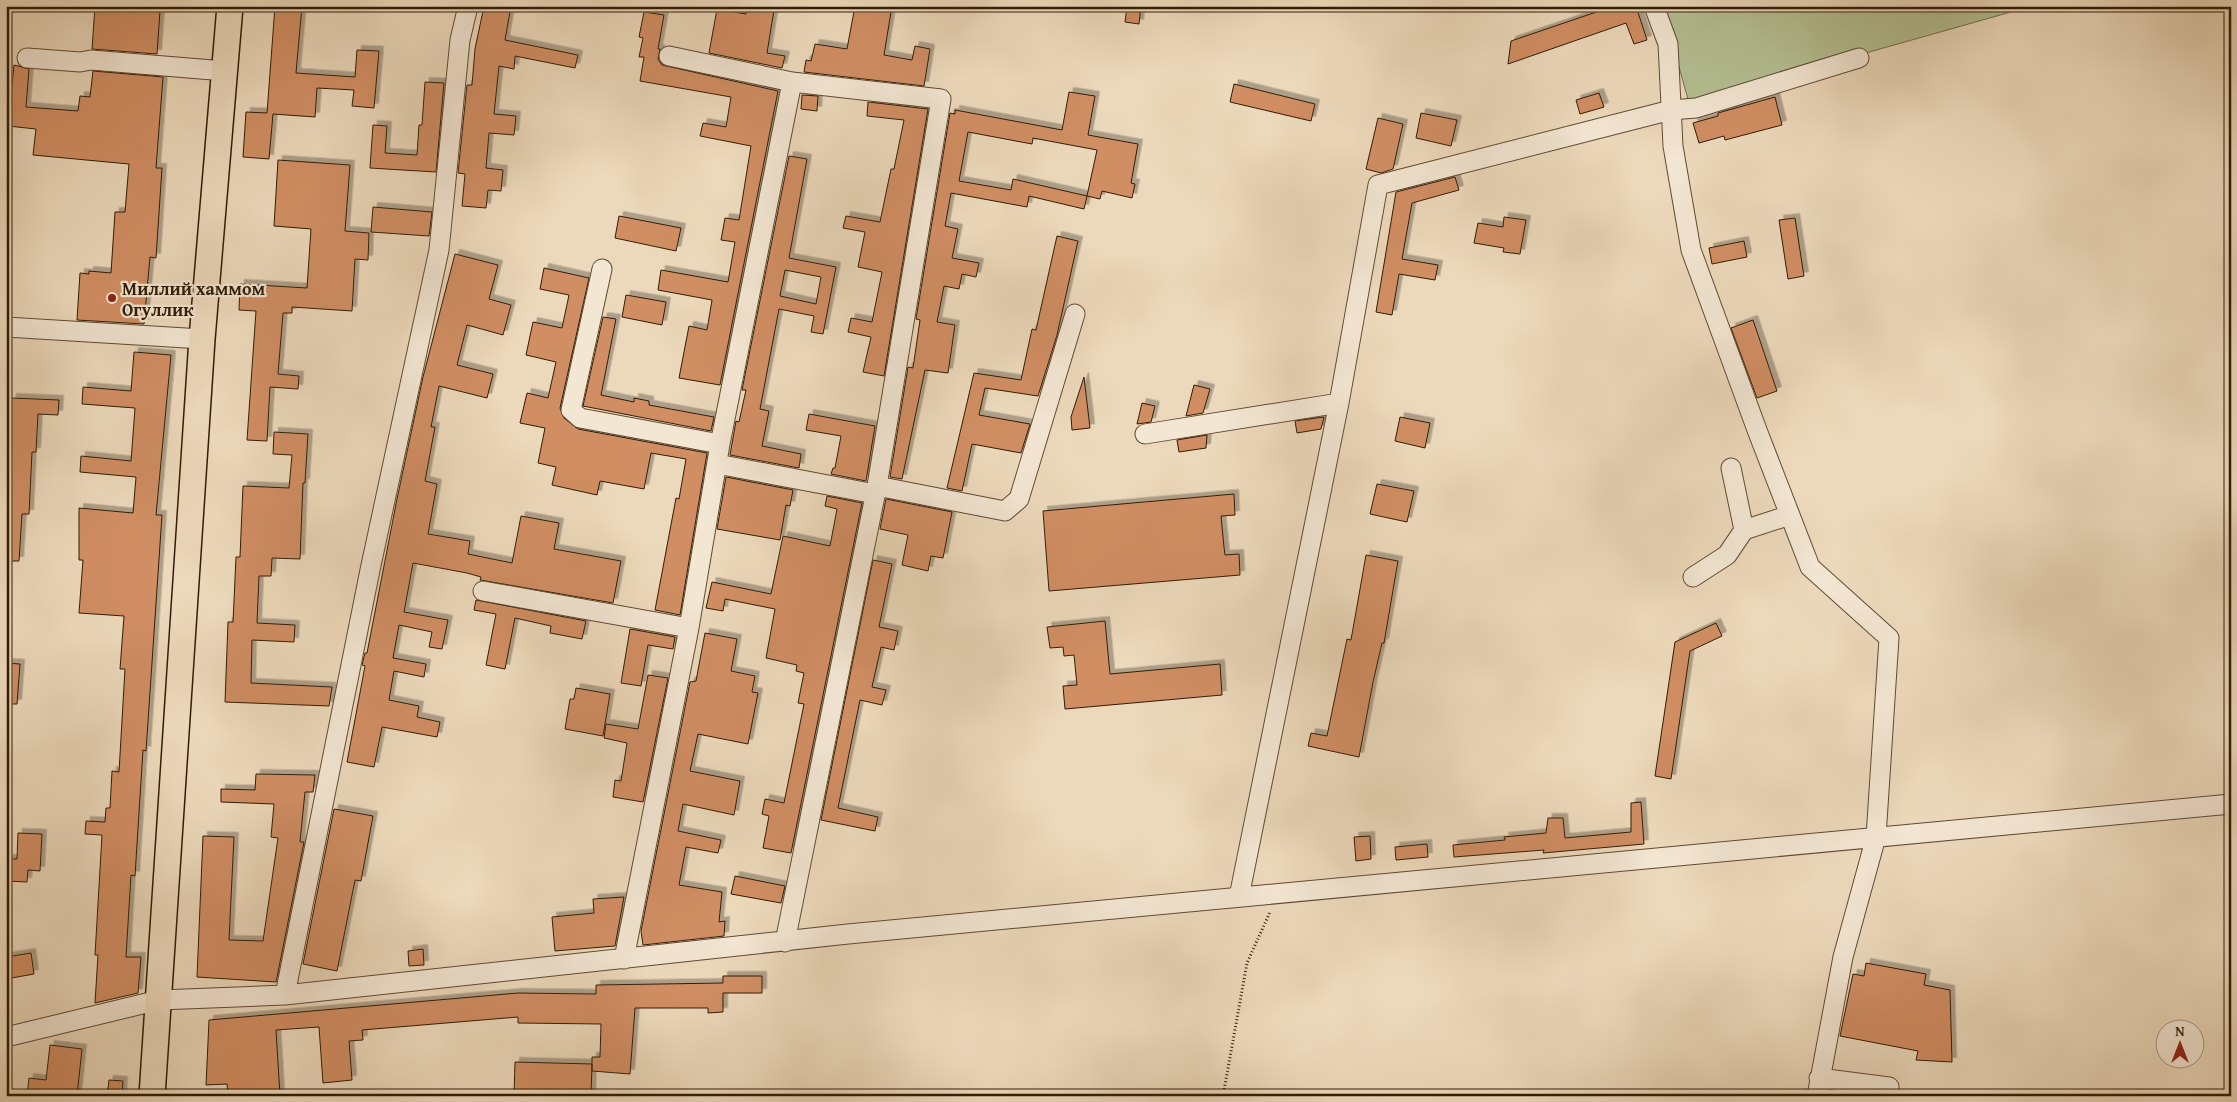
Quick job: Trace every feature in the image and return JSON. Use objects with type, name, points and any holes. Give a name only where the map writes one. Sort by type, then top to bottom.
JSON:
[{"type":"main road","points":[[152,1096],[202,339],[230,6]]},
{"type":"street","points":[[285,995],[370,570],[439,250],[460,40],[468,6]]},
{"type":"street","points":[[1654,6],[1668,44],[1673,146],[1691,250],[1810,567],[1889,638],[1876,837],[1843,957],[1818,1087],[1889,1087],[1890,1096]]},
{"type":"street","points":[[669,56],[792,82],[941,99],[876,490],[784,942]]},
{"type":"street","points":[[27,58],[80,62],[90,60],[225,71]]},
{"type":"street","points":[[1239,897],[1339,403],[1378,185],[1671,110],[1696,108],[1858,58]]},
{"type":"street","points":[[624,959],[689,628],[720,444],[792,82]]},
{"type":"street","points":[[602,269],[572,410],[580,418],[720,444]]},
{"type":"street","points":[[717,464],[1005,511],[1019,499],[1075,314]]},
{"type":"street","points":[[6,327],[202,339]]},
{"type":"street","points":[[1145,434],[1339,403]]},
{"type":"street","points":[[1731,468],[1744,530]]},
{"type":"street","points":[[1693,577],[1727,555],[1744,530],[1790,515]]},
{"type":"street","points":[[483,591],[689,628]]},
{"type":"street","points":[[6,1037],[159,1000],[285,995],[848,934],[2231,804]]},
{"type":"path","points":[[1223,1096],[1247,963],[1279,893]]},
{"type":"green space","points":[[1662,6],[2032,6],[1689,103]]},
{"type":"building","points":[[95,6],[160,11],[157,54],[92,49]]},
{"type":"building","points":[[275,6],[302,6],[296,73],[355,77],[357,50],[379,51],[374,108],[352,106],[354,90],[317,88],[315,117],[273,114],[269,159],[243,157],[246,112],[267,113]]},
{"type":"building","points":[[484,6],[511,6],[505,40],[578,55],[575,68],[515,56],[514,69],[499,66],[494,114],[516,116],[514,135],[489,133],[486,168],[503,170],[501,191],[488,190],[486,208],[462,206],[465,174],[458,173],[467,85],[472,85],[475,49]]},
{"type":"building","points":[[747,6],[774,10],[767,53],[785,56],[782,68],[709,53],[717,9],[746,14]]},
{"type":"building","points":[[855,6],[892,6],[884,55],[912,60],[915,46],[930,49],[924,86],[804,72],[806,60],[811,61],[815,44],[847,49]]},
{"type":"building","points":[[1127,6],[1141,6],[1139,24],[1125,22]]},
{"type":"building","points":[[1614,6],[1636,6],[1647,40],[1634,44],[1626,23],[1508,64],[1511,41]]},
{"type":"building","points":[[644,12],[664,15],[658,49],[660,49],[658,59],[662,65],[778,91],[720,385],[679,378],[689,326],[707,330],[712,300],[658,290],[661,270],[728,282],[735,242],[721,240],[725,218],[739,220],[751,146],[700,136],[703,123],[726,127],[731,97],[640,81],[644,57],[639,57],[643,38],[639,37]]},
{"type":"building","points":[[14,65],[29,69],[26,107],[78,111],[80,96],[90,97],[93,71],[163,77],[156,168],[162,168],[156,258],[150,257],[144,324],[77,320],[80,273],[89,274],[89,271],[111,273],[115,212],[125,212],[129,164],[33,155],[36,129],[8,126]]},
{"type":"building","points":[[425,82],[444,83],[436,172],[370,168],[373,125],[387,126],[385,153],[417,155],[419,125],[422,125]]},
{"type":"building","points":[[1234,84],[1315,104],[1311,121],[1230,102]]},
{"type":"building","points":[[1069,92],[1095,96],[1088,135],[1138,144],[1131,183],[1135,184],[1132,198],[1102,191],[1100,199],[1087,196],[1084,209],[1029,196],[1027,207],[951,193],[945,226],[958,229],[952,258],[979,263],[976,277],[962,274],[959,289],[944,286],[937,322],[955,325],[948,373],[925,370],[902,479],[890,477],[908,367],[913,368],[920,320],[916,319],[950,113],[955,114],[955,110],[1062,130]],"holes":[[[968,132],[1032,144],[1033,138],[1097,150],[1087,196],[1013,179],[1011,190],[959,181]]]},
{"type":"building","points":[[1599,93],[1604,107],[1580,114],[1576,100]]},
{"type":"building","points":[[802,95],[818,96],[817,111],[801,109]]},
{"type":"building","points":[[1775,97],[1782,125],[1725,140],[1724,136],[1699,143],[1693,123],[1718,116],[1718,113]]},
{"type":"building","points":[[868,102],[928,109],[884,376],[863,372],[871,337],[848,332],[851,318],[872,322],[882,272],[858,267],[865,232],[843,228],[846,216],[880,222],[904,120],[867,116]]},
{"type":"building","points":[[1421,113],[1457,120],[1451,146],[1416,138]]},
{"type":"building","points":[[1378,118],[1403,124],[1393,169],[1381,173],[1366,169]]},
{"type":"building","points":[[789,156],[807,159],[789,258],[836,267],[823,334],[811,332],[814,316],[779,309],[760,409],[769,411],[762,446],[801,454],[799,468],[730,455],[736,421],[739,422],[746,390],[742,390]],"holes":[[[785,270],[821,277],[816,304],[780,296]]]},
{"type":"building","points":[[278,160],[350,165],[345,231],[369,233],[368,260],[355,259],[352,311],[292,307],[292,313],[283,313],[278,374],[299,376],[298,389],[270,387],[267,441],[247,440],[256,311],[239,310],[240,284],[307,288],[311,229],[274,226]]},
{"type":"building","points":[[1455,177],[1459,190],[1412,203],[1402,259],[1438,265],[1435,280],[1399,274],[1392,315],[1376,312],[1396,192]]},
{"type":"building","points":[[373,207],[432,212],[429,236],[371,232]]},
{"type":"building","points":[[619,216],[681,228],[676,251],[615,238]]},
{"type":"building","points":[[1504,217],[1526,220],[1520,254],[1503,252],[1504,248],[1474,243],[1478,223],[1503,227]]},
{"type":"building","points":[[1795,218],[1804,276],[1788,279],[1779,220]]},
{"type":"building","points":[[1057,236],[1078,241],[1057,335],[1038,396],[985,388],[979,415],[1030,424],[1021,453],[972,444],[962,491],[947,488],[974,373],[1021,380],[1032,329],[1036,330]]},
{"type":"building","points":[[1744,241],[1747,257],[1712,264],[1709,248]]},
{"type":"building","points":[[455,254],[498,265],[489,299],[511,305],[503,335],[467,325],[457,365],[493,374],[487,398],[439,386],[431,427],[435,427],[425,481],[437,484],[428,534],[470,541],[468,554],[512,563],[521,516],[559,523],[554,549],[621,561],[613,603],[480,580],[481,577],[467,573],[413,563],[404,612],[448,620],[442,649],[429,647],[432,632],[399,625],[393,658],[426,664],[424,677],[394,671],[389,700],[419,706],[417,717],[440,722],[437,737],[382,727],[374,767],[347,762],[365,666],[362,665],[365,653],[367,653],[423,377]]},
{"type":"building","points":[[544,268],[589,278],[560,408],[564,418],[578,429],[707,453],[680,615],[655,610],[676,498],[679,499],[686,459],[651,453],[644,489],[600,481],[597,495],[552,485],[556,467],[538,463],[545,428],[520,423],[527,393],[548,398],[556,362],[526,355],[533,322],[562,328],[569,295],[540,289]]},
{"type":"building","points":[[626,295],[666,302],[662,325],[622,317]]},
{"type":"building","points":[[603,317],[616,319],[601,395],[634,402],[634,398],[649,401],[649,405],[714,417],[711,431],[583,406]]},
{"type":"building","points":[[1753,320],[1777,391],[1757,398],[1731,328]]},
{"type":"building","points":[[134,352],[171,355],[156,515],[162,515],[146,751],[143,750],[135,876],[131,875],[126,957],[141,957],[138,993],[95,1003],[98,955],[95,955],[102,835],[85,834],[86,821],[105,822],[106,808],[110,808],[112,771],[119,772],[125,669],[120,669],[124,616],[79,613],[83,560],[79,560],[79,508],[133,513],[136,477],[80,472],[81,456],[131,461],[135,408],[82,404],[83,387],[131,391]]},
{"type":"building","points":[[1084,377],[1090,428],[1072,430],[1071,417]]},
{"type":"building","points":[[1194,385],[1210,389],[1203,413],[1186,416]]},
{"type":"building","points":[[12,398],[59,400],[58,415],[38,414],[36,452],[32,452],[29,514],[22,514],[19,561],[6,561],[6,462]]},
{"type":"building","points":[[1142,403],[1155,406],[1151,422],[1137,424]]},
{"type":"building","points":[[809,414],[875,426],[866,481],[831,474],[833,468],[835,468],[841,436],[806,430]]},
{"type":"building","points":[[1324,417],[1321,429],[1297,433],[1295,421]]},
{"type":"building","points":[[1400,417],[1430,423],[1425,448],[1395,441]]},
{"type":"building","points":[[274,432],[308,434],[305,483],[303,483],[300,559],[272,558],[271,576],[259,576],[257,623],[295,625],[294,642],[252,640],[251,683],[332,687],[329,706],[225,702],[228,622],[233,622],[236,557],[240,557],[243,486],[289,488],[292,455],[273,454]]},
{"type":"building","points":[[1207,435],[1206,448],[1179,452],[1177,440]]},
{"type":"building","points":[[726,477],[793,490],[790,506],[786,505],[780,540],[717,529]]},
{"type":"building","points":[[1377,484],[1414,491],[1407,522],[1370,514]]},
{"type":"building","points":[[1234,494],[1235,515],[1221,516],[1225,555],[1239,554],[1240,575],[1049,591],[1043,511]]},
{"type":"building","points":[[827,496],[862,503],[791,853],[763,848],[769,816],[762,814],[765,799],[784,803],[804,704],[798,703],[804,673],[796,671],[797,665],[766,658],[775,609],[725,599],[723,611],[706,608],[712,582],[771,594],[783,536],[830,546],[837,509],[825,506]]},
{"type":"building","points":[[886,499],[952,512],[943,558],[931,556],[928,571],[902,565],[908,535],[880,529]]},
{"type":"building","points":[[1366,555],[1398,561],[1384,643],[1382,643],[1373,682],[1359,757],[1308,746],[1311,733],[1327,736],[1347,639],[1351,640]]},
{"type":"building","points":[[873,560],[892,564],[879,627],[898,631],[894,650],[881,647],[872,687],[886,690],[882,705],[860,700],[838,808],[878,817],[875,831],[821,820]]},
{"type":"building","points":[[476,600],[586,621],[582,639],[550,633],[551,626],[515,618],[505,669],[486,665],[496,614],[474,610]]},
{"type":"building","points":[[1105,621],[1110,674],[1220,664],[1222,695],[1065,709],[1063,686],[1077,685],[1074,655],[1064,656],[1063,647],[1050,648],[1047,627]]},
{"type":"building","points":[[1716,623],[1722,636],[1690,651],[1671,779],[1655,776],[1675,642]]},
{"type":"building","points":[[630,629],[675,637],[673,649],[648,645],[641,686],[621,683]]},
{"type":"building","points":[[705,633],[737,639],[731,671],[755,676],[752,692],[758,693],[748,744],[698,734],[690,771],[740,781],[734,815],[683,804],[678,831],[721,840],[718,853],[686,847],[679,885],[722,892],[719,922],[725,921],[724,936],[643,945],[641,931],[690,682],[696,681]]},
{"type":"building","points":[[6,663],[20,664],[17,704],[6,704]]},
{"type":"building","points":[[648,675],[668,678],[643,802],[613,797],[615,780],[621,781],[627,743],[604,738],[606,724],[638,729]]},
{"type":"building","points":[[576,688],[610,694],[603,736],[565,729],[570,699],[574,699]]},
{"type":"building","points":[[256,774],[315,775],[313,792],[305,792],[300,842],[304,842],[276,982],[197,977],[203,836],[234,837],[229,940],[263,941],[278,838],[271,837],[274,804],[221,802],[221,789],[255,790]]},
{"type":"building","points":[[1641,802],[1644,844],[1543,853],[1544,850],[1454,857],[1453,845],[1505,840],[1504,837],[1546,833],[1548,818],[1563,818],[1565,838],[1631,832],[1631,803]]},
{"type":"building","points":[[334,809],[373,816],[361,881],[355,880],[337,971],[303,964]]},
{"type":"building","points":[[18,833],[42,834],[40,871],[28,870],[27,882],[6,881],[6,859],[17,859]]},
{"type":"building","points":[[1370,836],[1371,859],[1356,861],[1354,837]]},
{"type":"building","points":[[1427,844],[1428,857],[1396,860],[1395,847]]},
{"type":"building","points":[[735,876],[785,886],[781,903],[731,894]]},
{"type":"building","points":[[624,897],[615,946],[555,951],[552,917],[594,913],[593,899]]},
{"type":"building","points":[[423,949],[424,965],[409,966],[408,951]]},
{"type":"building","points":[[31,953],[34,974],[6,979],[6,957]]},
{"type":"building","points":[[1866,963],[1926,974],[1924,985],[1950,990],[1952,1062],[1916,1060],[1918,1051],[1840,1036],[1853,974],[1864,976]]},
{"type":"building","points":[[723,976],[762,976],[762,993],[723,993],[723,1012],[708,1013],[708,1008],[635,1008],[630,1074],[592,1071],[592,1057],[600,1057],[601,1024],[518,1023],[518,1017],[362,1030],[363,1040],[349,1041],[352,1080],[323,1083],[319,1027],[276,1030],[280,1096],[228,1096],[227,1084],[206,1085],[209,1020],[518,993],[596,994],[596,985],[723,983]]},
{"type":"building","points":[[50,1045],[82,1049],[77,1096],[27,1096],[29,1078],[46,1080]]},
{"type":"building","points":[[515,1062],[592,1064],[591,1096],[514,1096]]},
{"type":"building","points":[[109,1080],[123,1081],[122,1096],[107,1096]]},
{"type":"place","name":"Миллий хаммом Огуллик","points":[[112,298]]}]
